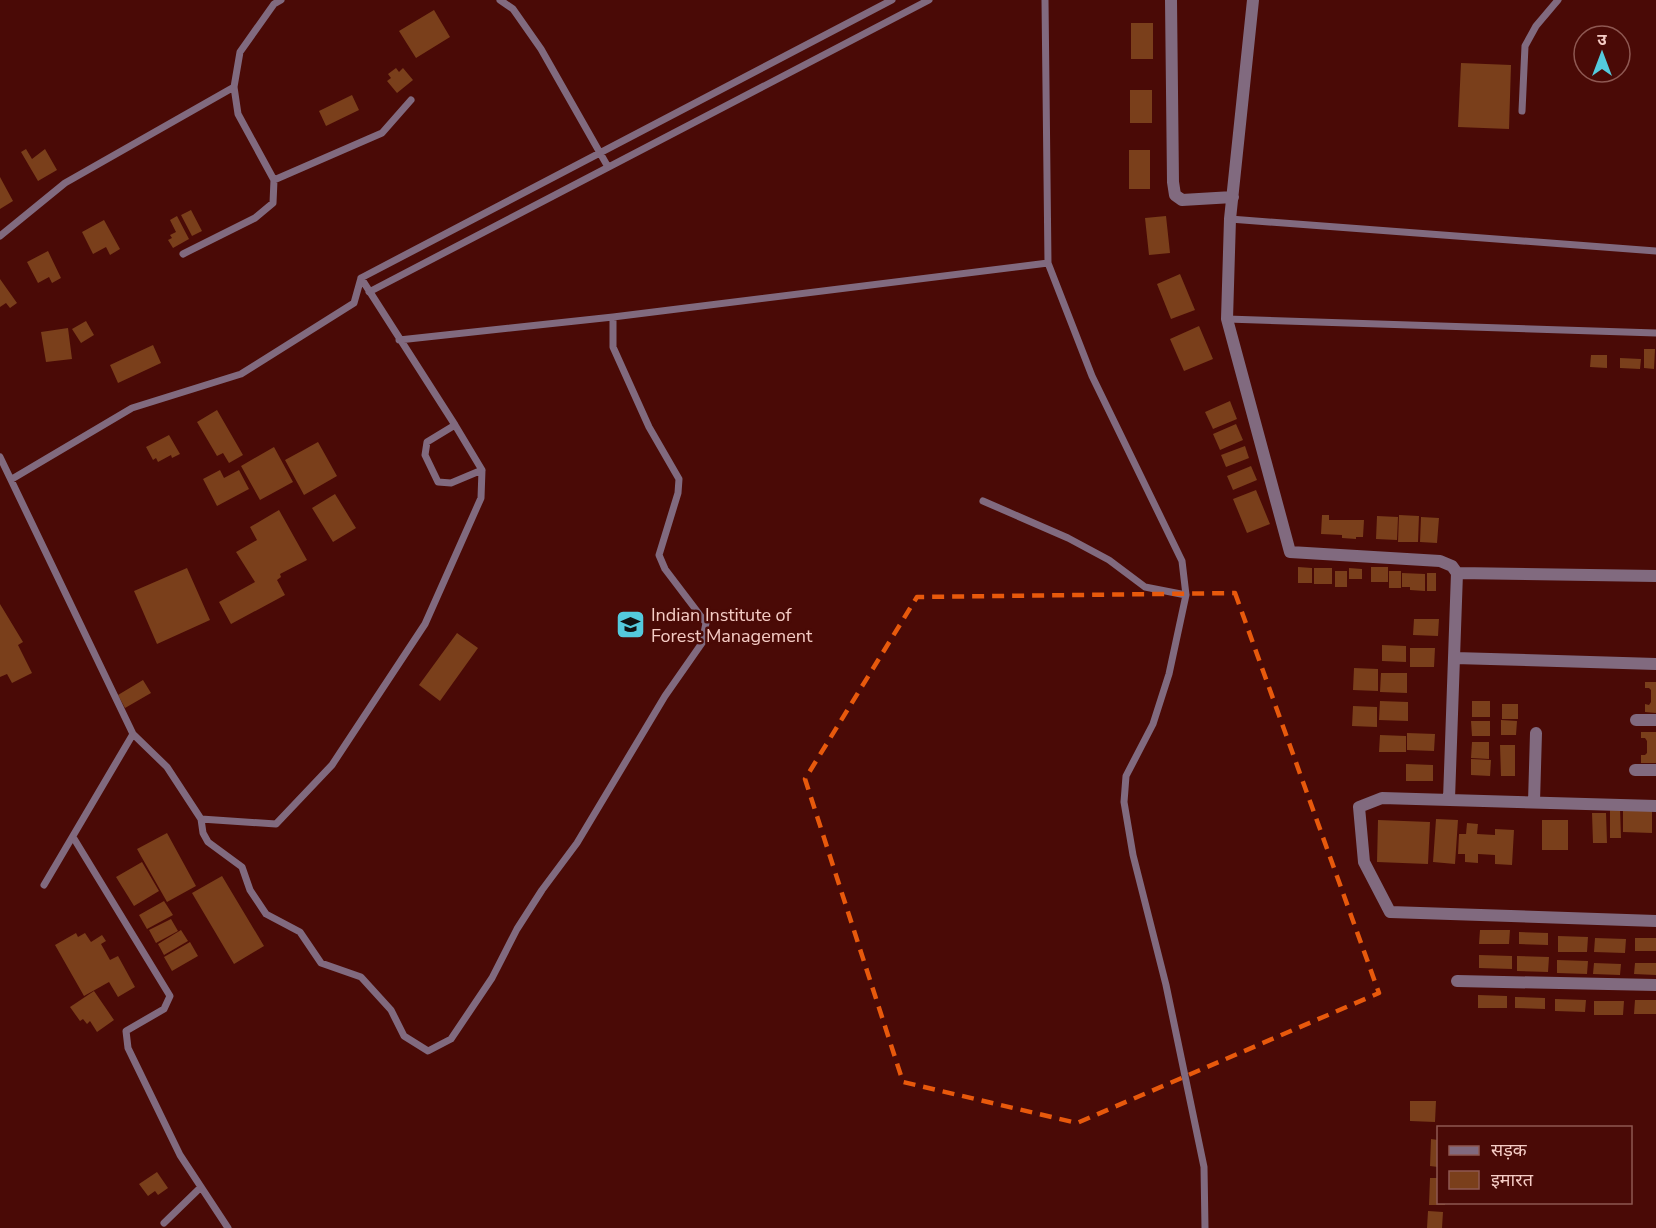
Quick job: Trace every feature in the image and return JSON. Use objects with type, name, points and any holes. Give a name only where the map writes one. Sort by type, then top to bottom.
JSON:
[{"type":"street","points":[[1171,0],[1175,195],[1182,200],[1233,197]]},
{"type":"street","points":[[1252,0],[1230,219],[1227,319],[1290,552],[1440,561],[1452,567],[1457,573],[1449,800]]},
{"type":"street","points":[[1457,573],[1656,576]]},
{"type":"street","points":[[1455,658],[1656,664]]},
{"type":"street","points":[[1636,720],[1656,720]]},
{"type":"street","points":[[1534,802],[1536,733]]},
{"type":"street","points":[[1635,770],[1656,770]]},
{"type":"street","points":[[1656,806],[1382,798],[1359,807],[1364,862],[1390,912],[1656,921]]},
{"type":"street","points":[[1457,981],[1656,985]]},
{"type":"lane","points":[[183,254],[255,218],[273,203],[274,180],[238,114],[234,87],[240,52],[274,4],[281,0]]},
{"type":"lane","points":[[500,0],[513,9],[541,49],[608,167]]},
{"type":"lane","points":[[12,479],[132,408],[241,374],[354,303],[361,278],[892,0]]},
{"type":"lane","points":[[369,292],[929,0]]},
{"type":"lane","points":[[1045,0],[1048,263],[1092,376],[1182,561],[1186,595],[1169,674],[1153,724],[1126,776],[1124,802],[1133,855],[1166,986],[1204,1167],[1205,1228]]},
{"type":"lane","points":[[1522,111],[1525,46],[1536,26],[1558,0]]},
{"type":"lane","points":[[0,236],[65,183],[234,87]]},
{"type":"lane","points":[[274,180],[382,133],[411,100]]},
{"type":"lane","points":[[1230,219],[1656,250]]},
{"type":"lane","points":[[399,340],[613,317],[1048,263]]},
{"type":"lane","points":[[201,819],[276,824],[332,765],[425,624],[481,498],[482,470],[361,278]]},
{"type":"lane","points":[[0,457],[133,734],[167,768],[201,819],[202,833],[208,842],[242,867],[250,890],[266,914],[300,932],[321,963],[361,977],[391,1010],[404,1036],[428,1051],[450,1039],[492,978],[517,929],[542,890],[577,843],[665,696],[702,643],[706,623],[665,569],[659,555],[678,493],[679,479],[649,427],[613,347],[613,317]]},
{"type":"lane","points":[[1227,319],[1656,333]]},
{"type":"lane","points":[[455,425],[427,442],[425,455],[438,482],[451,483],[482,470]]},
{"type":"lane","points":[[982,501],[1068,538],[1109,560],[1145,587],[1186,595]]},
{"type":"lane","points":[[44,885],[133,734]]},
{"type":"lane","points":[[73,837],[170,996],[164,1009],[126,1031],[128,1048],[180,1155],[228,1228]]},
{"type":"lane","points":[[164,1223],[201,1187]]},
{"type":"highlighted area","points":[[1235,593],[1379,993],[1077,1123],[903,1082],[805,779],[917,597]]},
{"type":"building","points":[[434,10],[450,37],[416,58],[399,31]]},
{"type":"building","points":[[1131,23],[1153,23],[1153,59],[1131,59]]},
{"type":"building","points":[[1461,63],[1511,65],[1509,129],[1458,127]]},
{"type":"building","points":[[396,68],[399,72],[403,68],[413,80],[397,93],[387,81],[391,78],[388,74]]},
{"type":"building","points":[[1130,90],[1152,90],[1152,123],[1130,123]]},
{"type":"building","points":[[352,95],[359,110],[326,126],[319,111]]},
{"type":"building","points":[[26,149],[32,159],[45,149],[57,170],[38,181],[21,152]]},
{"type":"building","points":[[1129,150],[1150,150],[1150,189],[1129,189]]},
{"type":"building","points":[[0,177],[13,201],[0,209]]},
{"type":"building","points":[[191,210],[202,231],[192,236],[181,215]]},
{"type":"building","points":[[177,216],[189,239],[173,248],[168,240],[172,238],[170,235],[176,232],[170,220]]},
{"type":"building","points":[[1166,216],[1170,253],[1149,255],[1145,218]]},
{"type":"building","points":[[104,220],[120,249],[110,255],[106,247],[93,254],[82,232]]},
{"type":"building","points":[[48,251],[61,278],[52,283],[49,277],[38,283],[27,262]]},
{"type":"building","points":[[1180,274],[1195,310],[1171,319],[1157,284]]},
{"type":"building","points":[[0,279],[17,303],[10,308],[6,303],[0,307]]},
{"type":"building","points":[[86,321],[94,335],[81,343],[72,329]]},
{"type":"building","points":[[1199,326],[1213,359],[1184,371],[1170,339]]},
{"type":"building","points":[[68,328],[72,359],[46,362],[41,332]]},
{"type":"building","points":[[153,345],[161,363],[118,383],[110,365]]},
{"type":"building","points":[[1644,349],[1655,349],[1654,369],[1644,368]]},
{"type":"building","points":[[1591,355],[1607,355],[1607,368],[1590,367]]},
{"type":"building","points":[[1620,358],[1641,359],[1640,369],[1620,368]]},
{"type":"building","points":[[1230,401],[1237,419],[1213,429],[1205,412]]},
{"type":"building","points":[[217,410],[243,455],[229,463],[223,453],[217,456],[197,422]]},
{"type":"building","points":[[1236,424],[1243,440],[1220,450],[1213,434]]},
{"type":"building","points":[[169,435],[180,454],[172,458],[171,455],[158,462],[156,458],[153,460],[146,447]]},
{"type":"building","points":[[318,442],[337,476],[304,495],[285,460]]},
{"type":"building","points":[[1245,446],[1249,458],[1226,467],[1221,455]]},
{"type":"building","points":[[274,447],[293,482],[260,500],[241,466]]},
{"type":"building","points":[[1251,466],[1257,480],[1233,490],[1227,476]]},
{"type":"building","points":[[220,470],[224,478],[239,470],[249,489],[217,506],[203,479]]},
{"type":"building","points":[[1256,490],[1270,524],[1247,533],[1233,499]]},
{"type":"building","points":[[335,494],[356,528],[333,542],[312,508]]},
{"type":"building","points":[[279,510],[307,560],[280,574],[281,577],[277,580],[285,595],[231,624],[219,602],[255,582],[236,552],[257,540],[250,527]]},
{"type":"building","points":[[1322,515],[1329,515],[1329,520],[1364,520],[1363,537],[1342,538],[1342,535],[1321,534]]},
{"type":"building","points":[[1399,515],[1419,516],[1418,542],[1398,542]]},
{"type":"building","points":[[1377,516],[1398,517],[1397,540],[1376,539]]},
{"type":"building","points":[[1421,517],[1439,518],[1437,543],[1420,542]]},
{"type":"building","points":[[1298,567],[1312,568],[1312,583],[1298,583]]},
{"type":"building","points":[[1371,567],[1388,567],[1388,582],[1371,582]]},
{"type":"building","points":[[187,568],[210,620],[157,644],[134,591]]},
{"type":"building","points":[[1314,568],[1332,568],[1332,584],[1314,584]]},
{"type":"building","points":[[1349,568],[1362,569],[1362,579],[1349,579]]},
{"type":"building","points":[[1335,571],[1347,571],[1347,587],[1335,587]]},
{"type":"building","points":[[1389,571],[1401,571],[1401,588],[1389,588]]},
{"type":"building","points":[[1402,573],[1425,574],[1425,591],[1402,587]]},
{"type":"building","points":[[1427,573],[1436,573],[1436,591],[1427,591]]},
{"type":"building","points":[[0,604],[23,642],[18,645],[32,673],[12,683],[7,674],[0,677]]},
{"type":"building","points":[[1414,619],[1439,619],[1438,636],[1413,635]]},
{"type":"building","points":[[457,633],[478,648],[440,701],[419,685]]},
{"type":"building","points":[[1382,645],[1406,646],[1406,662],[1382,661]]},
{"type":"building","points":[[1410,648],[1435,648],[1434,667],[1410,667]]},
{"type":"building","points":[[1354,668],[1378,669],[1378,691],[1353,690]]},
{"type":"building","points":[[1381,673],[1407,673],[1407,693],[1380,692]]},
{"type":"building","points":[[143,680],[151,693],[125,708],[118,695]]},
{"type":"building","points":[[1645,682],[1656,682],[1656,713],[1645,712],[1645,704],[1649,705],[1651,702],[1651,690],[1645,688]]},
{"type":"building","points":[[1380,701],[1408,702],[1408,721],[1379,720]]},
{"type":"building","points":[[1472,701],[1490,701],[1490,717],[1472,717]]},
{"type":"building","points":[[1502,704],[1518,704],[1518,719],[1502,719]]},
{"type":"building","points":[[1353,706],[1377,707],[1377,727],[1352,726]]},
{"type":"building","points":[[1501,720],[1517,721],[1516,735],[1501,735]]},
{"type":"building","points":[[1471,721],[1490,721],[1490,736],[1472,736]]},
{"type":"building","points":[[1641,732],[1656,732],[1656,763],[1641,763],[1641,755],[1647,753],[1647,741],[1641,738]]},
{"type":"building","points":[[1407,733],[1435,734],[1434,751],[1407,750]]},
{"type":"building","points":[[1380,735],[1406,736],[1406,752],[1379,752]]},
{"type":"building","points":[[1472,742],[1489,742],[1489,759],[1471,758]]},
{"type":"building","points":[[1500,745],[1515,745],[1515,776],[1501,776]]},
{"type":"building","points":[[1471,759],[1491,760],[1490,776],[1471,775]]},
{"type":"building","points":[[1406,764],[1433,765],[1433,781],[1406,781]]},
{"type":"building","points":[[1610,808],[1620,808],[1621,838],[1610,838]]},
{"type":"building","points":[[1623,809],[1652,810],[1652,833],[1623,832]]},
{"type":"building","points":[[1592,813],[1606,813],[1607,843],[1593,843]]},
{"type":"building","points":[[1436,819],[1458,820],[1455,864],[1433,862]]},
{"type":"building","points":[[1378,820],[1430,822],[1428,864],[1377,862]]},
{"type":"building","points":[[1542,820],[1568,820],[1568,850],[1542,850]]},
{"type":"building","points":[[1467,823],[1478,824],[1477,834],[1495,835],[1495,829],[1514,830],[1512,865],[1495,864],[1495,855],[1478,854],[1478,863],[1465,862],[1465,854],[1458,854],[1459,834],[1466,834]]},
{"type":"building","points":[[167,833],[196,886],[167,902],[137,849]]},
{"type":"building","points":[[142,862],[159,891],[134,906],[116,877]]},
{"type":"building","points":[[222,876],[264,946],[234,964],[192,893]]},
{"type":"building","points":[[164,901],[173,915],[147,929],[139,915]]},
{"type":"building","points":[[171,919],[178,931],[156,943],[149,930]]},
{"type":"building","points":[[181,930],[188,941],[164,955],[158,944]]},
{"type":"building","points":[[1480,930],[1510,930],[1509,944],[1479,944]]},
{"type":"building","points":[[1519,932],[1548,933],[1548,945],[1519,944]]},
{"type":"building","points":[[76,933],[78,937],[85,933],[91,942],[102,935],[106,941],[101,944],[110,960],[118,956],[135,987],[118,997],[109,982],[84,996],[55,945]]},
{"type":"building","points":[[1558,936],[1588,937],[1587,952],[1558,952]]},
{"type":"building","points":[[1595,938],[1626,939],[1625,953],[1594,952]]},
{"type":"building","points":[[1635,938],[1656,938],[1656,951],[1635,951]]},
{"type":"building","points":[[190,942],[198,956],[172,971],[164,957]]},
{"type":"building","points":[[1479,955],[1512,956],[1512,969],[1479,968]]},
{"type":"building","points":[[1517,956],[1549,957],[1548,972],[1517,971]]},
{"type":"building","points":[[1557,960],[1588,961],[1587,974],[1557,973]]},
{"type":"building","points":[[1594,963],[1621,964],[1620,975],[1593,974]]},
{"type":"building","points":[[1635,963],[1656,963],[1656,975],[1634,974]]},
{"type":"building","points":[[94,991],[114,1020],[97,1032],[90,1021],[87,1024],[83,1019],[80,1021],[70,1007]]},
{"type":"building","points":[[1478,995],[1507,996],[1507,1008],[1478,1008]]},
{"type":"building","points":[[1515,997],[1545,998],[1545,1009],[1515,1008]]},
{"type":"building","points":[[1555,999],[1586,1000],[1585,1012],[1555,1011]]},
{"type":"building","points":[[1635,1000],[1656,1000],[1656,1014],[1634,1014]]},
{"type":"building","points":[[1594,1001],[1624,1001],[1623,1015],[1594,1015]]},
{"type":"building","points":[[1410,1101],[1436,1101],[1435,1122],[1410,1121]]},
{"type":"building","points":[[1431,1139],[1437,1140],[1437,1167],[1430,1166]]},
{"type":"building","points":[[157,1172],[168,1188],[158,1195],[155,1191],[148,1196],[139,1184]]},
{"type":"building","points":[[1430,1178],[1437,1178],[1437,1204],[1445,1205],[1429,1205]]},
{"type":"building","points":[[1428,1211],[1443,1212],[1442,1228],[1427,1228]]},
{"type":"place","name":"Indian Institute of Forest Management","points":[[630,625]]}]
